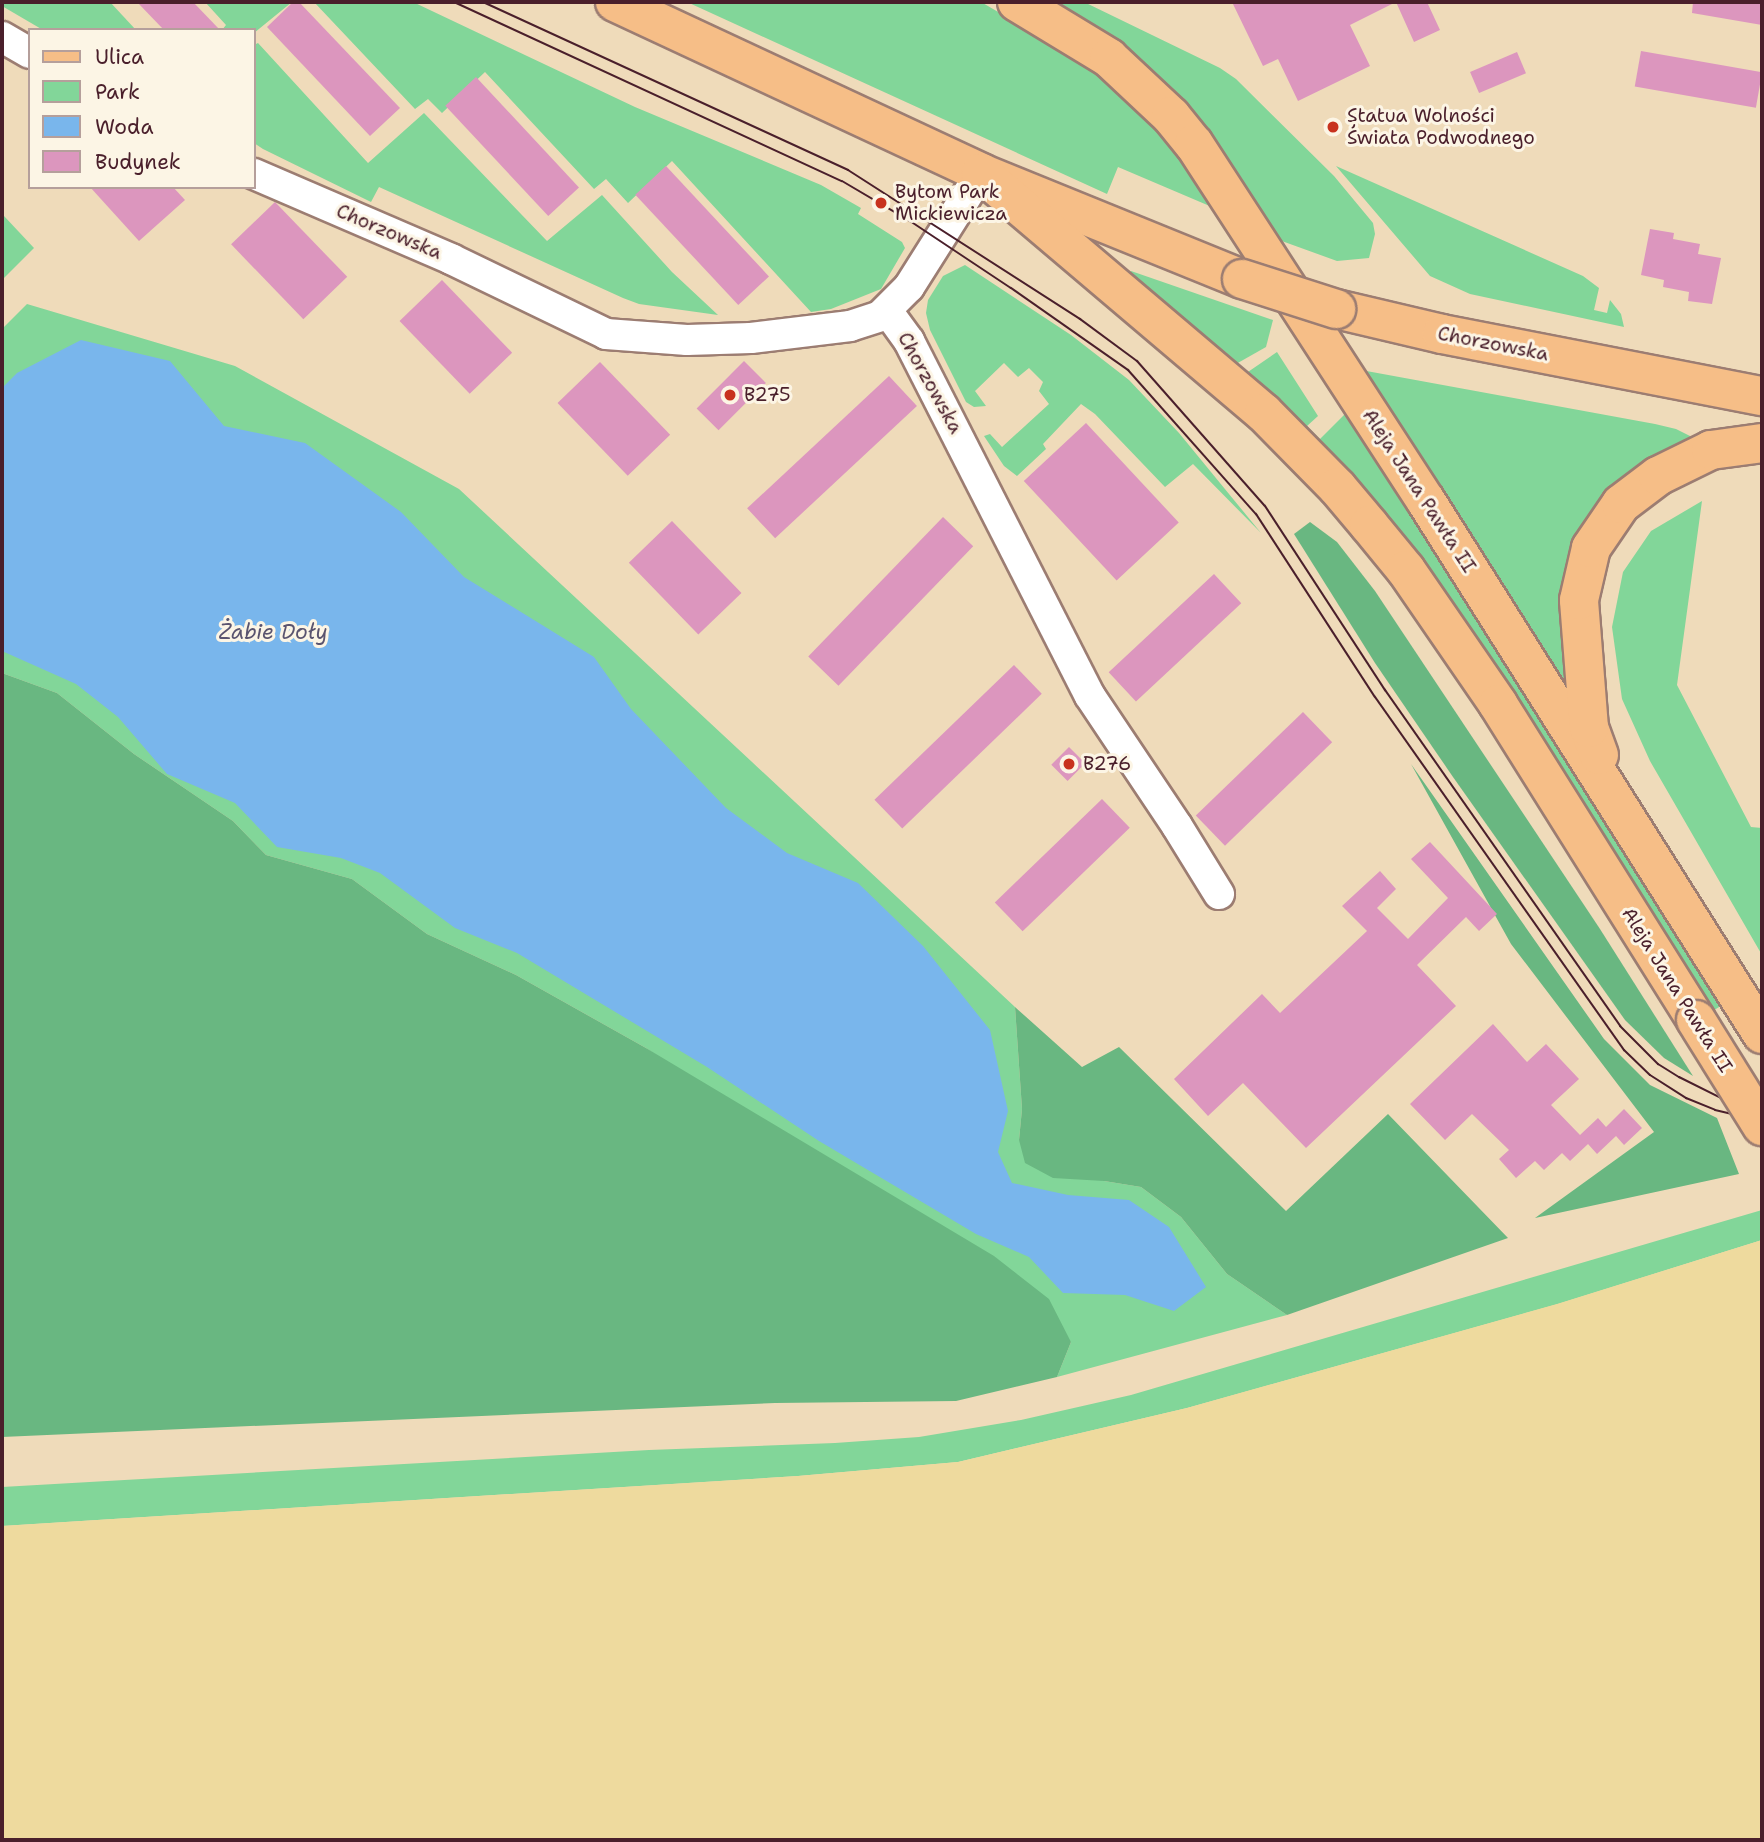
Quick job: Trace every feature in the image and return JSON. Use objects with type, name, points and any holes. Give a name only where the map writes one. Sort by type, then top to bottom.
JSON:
[{"type":"main road","name":"Chorzowska","points":[[615,2],[981,173],[1242,279],[1336,309],[1442,334],[1762,396]]},
{"type":"main road","name":"Aleja Jana Pawła II","points":[[1017,2],[1109,58],[1171,116],[1194,144],[1613,796],[1762,1034]]},
{"type":"main road","name":"Aleja Jana Pawła II","points":[[981,173],[1255,405],[1318,467],[1406,570],[1498,704],[1762,1126]]},
{"type":"main road","points":[[1613,796],[1590,727],[1583,679],[1579,600],[1591,548],[1622,504],[1658,476],[1711,450],[1762,443]]},
{"type":"street","points":[[2,37],[28,52]]},
{"type":"street","points":[[888,312],[933,251],[981,173]]},
{"type":"street","name":"Chorzowska","points":[[256,175],[451,259],[606,334],[646,339],[751,338],[850,326],[888,312],[909,341],[1090,696],[1171,816],[1219,894]]},
{"type":"green space","points":[[2,2],[110,2],[134,28],[40,28],[2,6]]},
{"type":"green space","points":[[205,2],[292,2],[256,31],[256,28],[224,28],[226,25]]},
{"type":"green space","points":[[314,2],[413,2],[635,107],[821,185],[861,208],[858,214],[902,242],[905,248],[881,289],[831,309],[811,312],[672,161],[628,203],[606,179],[594,189],[485,72],[442,113],[428,99],[415,109]]},
{"type":"green space","points":[[687,2],[981,2],[1103,73],[1167,134],[1219,210],[1118,167],[1107,194]]},
{"type":"green space","points":[[1052,2],[1084,2],[1220,68],[1236,79],[1334,176],[1373,223],[1375,234],[1369,258],[1337,261],[1279,240],[1095,27]]},
{"type":"green space","points":[[258,43],[368,163],[424,113],[547,241],[602,195],[672,272],[718,315],[639,304],[379,187],[371,202],[263,149],[256,144]]},
{"type":"green space","points":[[1336,166],[1583,276],[1599,288],[1594,310],[1607,313],[1610,300],[1621,314],[1624,327],[1470,294],[1430,276]]},
{"type":"green space","points":[[4,216],[34,248],[2,280],[2,218]]},
{"type":"green space","points":[[965,265],[1071,335],[1129,380],[1179,433],[1261,533],[1193,464],[1165,487],[1095,414],[1081,404],[1043,444],[1046,449],[1017,476],[1004,466],[984,436],[990,434],[1002,447],[1049,404],[1039,391],[1043,382],[1029,368],[1018,377],[1004,363],[975,391],[986,406],[974,407],[966,402],[930,330],[926,313],[928,300],[943,276]]},
{"type":"green space","points":[[1131,271],[1273,320],[1266,347],[1236,364],[1128,275]]},
{"type":"green space","name":"Żabie Doły","points":[[27,304],[235,366],[459,489],[1015,1007],[1022,1109],[1019,1140],[1104,1181],[1141,1187],[1181,1217],[1227,1274],[1287,1315],[1057,1377],[1071,1342],[646,1048],[516,975],[427,934],[352,879],[266,855],[233,821],[134,754],[57,693],[2,673],[2,329]]},
{"type":"green space","points":[[1277,352],[1318,416],[1307,426],[1320,439],[1347,412],[1724,1004],[1711,1012],[1504,680],[1432,576],[1245,374]]},
{"type":"green space","points":[[1361,370],[1655,424],[1676,429],[1696,439],[1632,475],[1567,683],[1564,684]]},
{"type":"green space","points":[[1702,501],[1677,685],[1751,827],[1762,828],[1762,955],[1650,761],[1622,699],[1612,627],[1623,572],[1651,531]]},
{"type":"green space","points":[[1310,522],[1337,542],[1375,591],[1600,929],[1693,1076],[1664,1058],[1625,1020],[1453,777],[1375,663],[1294,534]]},
{"type":"green space","points":[[2,673],[57,693],[134,754],[233,821],[266,855],[352,879],[427,934],[516,975],[646,1048],[994,1256],[1049,1299],[1071,1342],[1057,1377],[956,1401],[775,1403],[2,1437]]},
{"type":"green space","points":[[1411,764],[1604,1039],[1650,1085],[1717,1118],[1739,1174],[1535,1218],[1654,1132],[1511,944]]},
{"type":"green space","points":[[1015,1007],[1082,1067],[1119,1047],[1286,1211],[1388,1114],[1508,1238],[1287,1315],[1227,1274],[1181,1217],[1141,1187],[1104,1181],[1053,1178],[1025,1163],[1019,1140],[1022,1109]]},
{"type":"green space","points":[[1762,1210],[1762,1240],[1558,1304],[1187,1408],[958,1462],[798,1476],[2,1526],[2,1487],[649,1450],[835,1443],[919,1437],[1021,1420],[1131,1395]]},
{"type":"sand","points":[[1762,1240],[1762,1840],[2,1840],[2,1526],[798,1476],[958,1462],[1187,1408],[1557,1304]]},
{"type":"water","name":"Żabie Doły","points":[[81,340],[170,361],[224,426],[305,443],[401,512],[464,577],[594,657],[631,709],[726,808],[787,853],[858,883],[923,946],[990,1030],[1008,1111],[998,1152],[1012,1183],[1068,1195],[1129,1200],[1169,1227],[1206,1287],[1174,1311],[1125,1295],[1063,1293],[1029,1257],[976,1234],[819,1141],[707,1067],[517,953],[455,928],[380,873],[341,858],[277,847],[235,803],[167,774],[118,717],[76,684],[2,651],[2,388],[17,373]]},
{"type":"building","points":[[137,2],[193,2],[218,28],[162,28]]},
{"type":"building","points":[[293,2],[299,2],[400,108],[370,136],[267,27]]},
{"type":"building","points":[[1232,2],[1396,2],[1350,25],[1370,66],[1298,101],[1278,59],[1263,66]]},
{"type":"building","points":[[1396,2],[1427,2],[1440,30],[1414,42]]},
{"type":"building","points":[[1693,2],[1762,2],[1762,25],[1692,13]]},
{"type":"building","points":[[1641,51],[1762,72],[1756,108],[1635,86]]},
{"type":"building","points":[[1517,52],[1526,73],[1479,93],[1470,72]]},
{"type":"building","points":[[476,77],[579,187],[548,216],[445,106]]},
{"type":"building","points":[[666,166],[769,276],[738,305],[635,195]]},
{"type":"building","points":[[92,189],[175,189],[185,200],[139,241]]},
{"type":"building","points":[[275,202],[347,277],[303,319],[231,244]]},
{"type":"building","points":[[1650,229],[1674,233],[1673,239],[1700,244],[1698,254],[1721,258],[1712,304],[1688,301],[1689,292],[1663,287],[1664,280],[1641,275]]},
{"type":"building","points":[[442,280],[512,353],[470,394],[400,321]]},
{"type":"building","name":"B275","points":[[744,361],[766,383],[719,430],[697,408]]},
{"type":"building","points":[[600,362],[670,435],[628,476],[558,403]]},
{"type":"building","points":[[889,376],[917,406],[775,538],[747,508]]},
{"type":"building","points":[[1086,423],[1179,522],[1117,580],[1024,481]]},
{"type":"building","points":[[943,517],[973,546],[838,686],[808,657]]},
{"type":"building","points":[[672,521],[741,593],[698,635],[629,563]]},
{"type":"building","points":[[1214,574],[1241,603],[1136,701],[1109,672]]},
{"type":"building","points":[[1014,665],[1042,694],[902,829],[874,800]]},
{"type":"building","points":[[1303,712],[1332,742],[1225,846],[1196,816]]},
{"type":"building","name":"B276","points":[[1069,747],[1085,763],[1068,781],[1051,765]]},
{"type":"building","points":[[1102,799],[1130,828],[1023,931],[995,903]]},
{"type":"building","points":[[1430,842],[1497,914],[1479,931],[1466,917],[1417,965],[1456,1006],[1306,1148],[1243,1083],[1208,1116],[1174,1079],[1262,994],[1280,1013],[1367,931],[1342,906],[1380,871],[1396,889],[1377,908],[1408,939],[1448,898],[1411,859]]},
{"type":"building","points":[[1493,1024],[1527,1062],[1546,1044],[1579,1079],[1551,1105],[1580,1135],[1598,1118],[1606,1127],[1624,1109],[1642,1128],[1624,1145],[1616,1136],[1597,1154],[1588,1144],[1570,1161],[1562,1153],[1544,1170],[1535,1161],[1516,1178],[1499,1159],[1509,1150],[1472,1114],[1445,1140],[1410,1104]]},
{"type":"tram line","points":[[454,2],[842,181],[910,221],[1128,370],[1256,514],[1375,697],[1624,1050],[1650,1075],[1686,1098],[1715,1110],[1762,1121]]},
{"type":"tram line","points":[[483,2],[848,170],[1080,319],[1137,361],[1265,506],[1385,690],[1620,1026],[1658,1064],[1679,1077],[1723,1099],[1762,1107]]},
{"type":"place","name":"Statua Wolności Świata Podwodnego","points":[[1333,127]]},
{"type":"place","name":"Bytom Park Mickiewicza","points":[[881,203]]},
{"type":"place","name":"B275","points":[[730,395]]},
{"type":"place","name":"B276","points":[[1069,764]]}]
